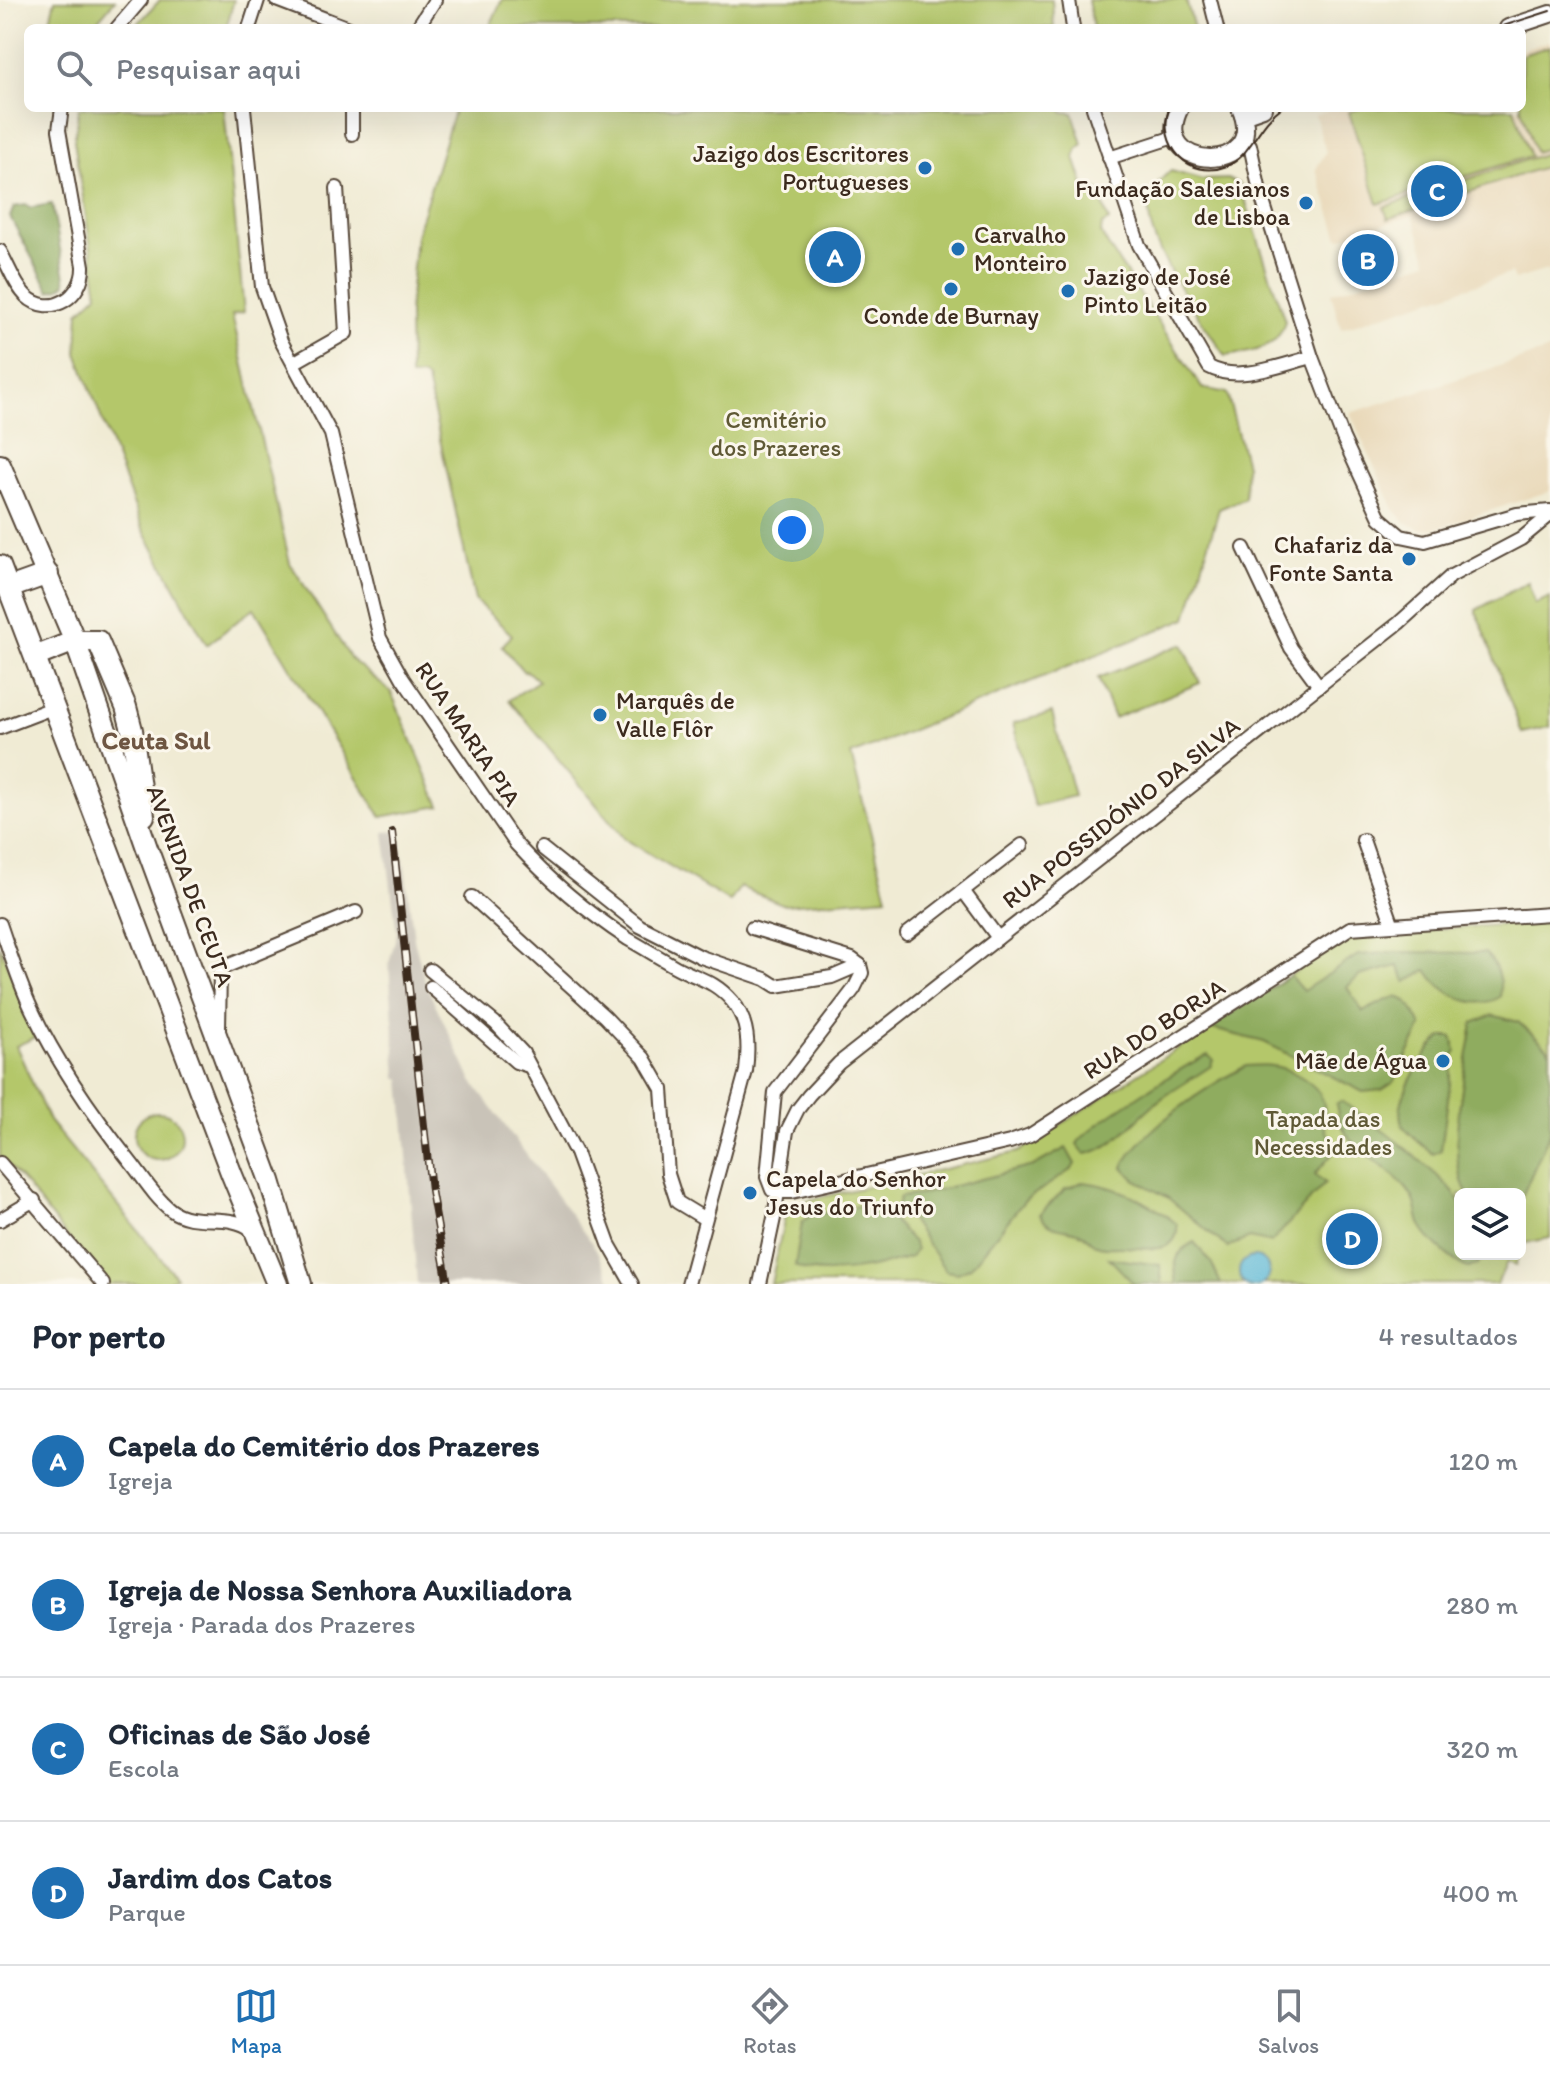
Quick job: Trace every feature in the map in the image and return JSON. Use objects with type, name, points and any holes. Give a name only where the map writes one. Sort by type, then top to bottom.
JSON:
[{"type":"highway","points":[[0,465],[75,641],[37,656]]},
{"type":"highway","points":[[0,566],[37,656],[170,1015],[277,1284]]},
{"type":"highway","points":[[9,588],[48,574]]},
{"type":"highway","name":"AVENIDA DE CEUTA","points":[[75,641],[98,641],[126,707],[138,763],[147,848],[270,1181],[301,1284]]},
{"type":"highway","points":[[257,1235],[266,1284]]},
{"type":"street","points":[[120,24],[141,0]]},
{"type":"street","points":[[250,24],[258,0]]},
{"type":"street","points":[[276,0],[339,24]]},
{"type":"street","points":[[420,24],[435,0]]},
{"type":"street","points":[[1069,0],[1072,24]]},
{"type":"street","points":[[1210,0],[1216,24]]},
{"type":"street","points":[[1520,24],[1550,14]]},
{"type":"street","points":[[0,251],[28,298],[35,302],[51,305],[67,301],[78,289],[83,266],[61,143],[62,112]]},
{"type":"street","name":"RUA MARIA PIA","points":[[244,112],[262,287],[281,341],[331,434],[380,638],[403,679],[507,831],[538,868],[572,898],[627,938],[664,960],[709,980],[734,1004],[744,1021],[748,1042],[746,1071],[688,1284]]},
{"type":"street","points":[[352,112],[352,134]]},
{"type":"street","points":[[1094,112],[1139,245],[1209,367],[1221,374],[1237,374],[1312,357]]},
{"type":"street","points":[[1179,112],[1177,136],[1191,154],[1213,160],[1234,150],[1242,137],[1241,112]]},
{"type":"street","points":[[1109,158],[1177,136]]},
{"type":"street","points":[[1242,137],[1250,145],[1260,192],[1312,357],[1380,518],[1393,531],[1409,539],[1425,541],[1517,514],[1550,513]]},
{"type":"street","points":[[295,362],[346,333],[337,188]]},
{"type":"street","name":"RUA POSSIDÓNIO DA SILVA","points":[[760,1284],[779,1192],[787,1131],[798,1109],[847,1056],[1407,617],[1451,576],[1521,539],[1550,513]]},
{"type":"street","points":[[1244,548],[1291,648],[1319,686]]},
{"type":"street","points":[[0,728],[55,707]]},
{"type":"street","points":[[1363,840],[1392,923]]},
{"type":"street","points":[[907,934],[1022,845]]},
{"type":"street","points":[[542,848],[640,926],[701,957],[765,979],[776,986],[821,980],[860,965]]},
{"type":"street","points":[[964,892],[998,938]]},
{"type":"street","points":[[472,897],[605,1017],[644,1058],[662,1089],[668,1174],[677,1202],[705,1219]]},
{"type":"street","points":[[218,1039],[220,969],[356,912]]},
{"type":"street","name":"RUA DO BORJA","points":[[779,1192],[837,1182],[1030,1135],[1350,928],[1550,914]]},
{"type":"street","points":[[0,924],[31,1010],[82,1096],[145,1180],[172,1212],[203,1220],[230,1220],[245,1225],[257,1235]]},
{"type":"street","points":[[752,928],[852,959],[860,965],[862,973],[854,989],[775,1092],[767,1177],[772,1190],[779,1192]]},
{"type":"street","points":[[430,970],[495,1023],[523,1053],[576,1153],[609,1244],[632,1284]]},
{"type":"street","points":[[431,987],[516,1062],[529,1066]]},
{"type":"street","points":[[0,1163],[103,1284]]},
{"type":"street","points":[[0,1220],[34,1200]]},
{"type":"shaded area","points":[[1550,41],[1550,278],[1547,270],[1514,280],[1511,273],[1341,329],[1331,293],[1428,261],[1413,215],[1339,238],[1316,169],[1326,152],[1315,115],[1324,112],[1526,112],[1526,49]]},
{"type":"shaded area","points":[[1550,350],[1550,491],[1434,529],[1420,529],[1405,522],[1394,509],[1350,413]]},
{"type":"shaded area","points":[[400,831],[414,939],[426,985],[472,1081],[596,1249],[613,1284],[417,1284],[389,963],[397,933],[384,832]]},
{"type":"green space","points":[[55,0],[115,0],[94,24],[49,24]]},
{"type":"green space","points":[[160,0],[234,0],[227,24],[138,24]]},
{"type":"green space","points":[[502,0],[1052,0],[1054,24],[491,24]]},
{"type":"green space","points":[[1088,0],[1186,0],[1193,24],[1092,24]]},
{"type":"green space","points":[[1550,46],[1550,147],[1535,152],[1522,112],[1526,112],[1526,54]]},
{"type":"green space","points":[[78,112],[224,112],[244,312],[232,315],[290,563],[351,659],[391,692],[440,806],[381,817],[254,608],[207,645],[143,529],[77,353],[79,312],[98,294],[74,140]]},
{"type":"green space","name":"Cemitério dos Prazeres","points":[[454,112],[1073,113],[1083,144],[1075,158],[1084,185],[1093,191],[1098,190],[1109,221],[1102,225],[1101,233],[1202,388],[1227,393],[1246,465],[1245,498],[1219,509],[1187,618],[851,755],[887,897],[785,905],[740,887],[730,902],[625,839],[509,700],[538,681],[527,671],[524,672],[502,646],[512,635],[475,600],[427,380],[422,376],[410,377],[409,310],[416,236]]},
{"type":"green space","points":[[1349,112],[1515,112],[1530,156],[1378,204]]},
{"type":"green space","points":[[1550,152],[1550,165],[1388,219],[1384,207]]},
{"type":"green space","points":[[1171,171],[1203,180],[1228,179],[1240,184],[1285,321],[1270,344],[1254,351],[1225,356],[1178,284],[1156,242],[1149,207],[1156,186]]},
{"type":"green space","points":[[52,204],[66,283],[50,291],[10,217],[14,207]]},
{"type":"green space","points":[[1528,582],[1535,604],[1550,597],[1550,727],[1522,733],[1476,610]]},
{"type":"green space","points":[[1183,644],[1200,683],[1114,718],[1098,678]]},
{"type":"green space","points":[[1052,713],[1074,796],[1034,806],[1013,723]]},
{"type":"green space","name":"Tapada das Necessidades","points":[[1550,922],[1550,1238],[1526,1243],[1526,1188],[1454,1188],[1454,1260],[1517,1260],[1516,1265],[1507,1262],[1497,1284],[771,1284],[787,1205],[1018,1152],[1354,934]]},
{"type":"green space","points":[[0,946],[36,1037],[16,1046],[49,1121],[176,1277],[163,1284],[104,1284],[0,1156]]},
{"type":"green space","points":[[1485,953],[1498,973],[1500,997],[1480,1002],[1459,998],[1441,986],[1427,970],[1406,982],[1398,966],[1359,976],[1347,987],[1363,1012],[1384,1001],[1398,998],[1409,1005],[1422,1026],[1394,1082],[1382,1090],[1363,1092],[1264,1042],[1209,1028],[1290,976],[1303,991],[1358,955]]},
{"type":"green space","points":[[1492,1015],[1518,1022],[1550,1052],[1550,1132],[1526,1188],[1466,1188],[1461,1177],[1457,1134],[1473,1023]]},
{"type":"green space","points":[[1442,1037],[1452,1037],[1457,1052],[1454,1055],[1441,1150],[1433,1154],[1404,1127],[1401,1106],[1411,1079]]},
{"type":"green space","points":[[1208,1055],[1213,1060],[1211,1066],[1159,1101],[1113,1141],[1085,1154],[1077,1144],[1117,1111]]},
{"type":"green space","points":[[1246,1066],[1279,1067],[1315,1088],[1323,1101],[1327,1133],[1339,1146],[1315,1174],[1325,1183],[1271,1243],[1250,1238],[1227,1247],[1167,1197],[1134,1179],[1123,1167],[1144,1138],[1177,1110]]},
{"type":"green space","points":[[1341,1101],[1368,1120],[1406,1149],[1454,1193],[1454,1260],[1425,1233],[1414,1200],[1406,1188],[1354,1144],[1340,1121],[1336,1104]]},
{"type":"green space","points":[[158,1112],[167,1113],[175,1119],[181,1127],[181,1145],[175,1153],[167,1159],[158,1160],[149,1159],[141,1153],[135,1145],[134,1136],[135,1127],[141,1119],[149,1113]]},
{"type":"green space","points":[[1066,1148],[1075,1164],[1072,1169],[1024,1201],[971,1267],[958,1273],[946,1271],[907,1214],[897,1206],[900,1197],[1033,1166]]},
{"type":"green space","points":[[1082,1182],[1121,1191],[1156,1208],[1177,1224],[1173,1241],[1151,1249],[1102,1247],[1078,1232],[1047,1223],[1040,1214],[1065,1189]]},
{"type":"green space","points":[[871,1203],[879,1205],[913,1242],[916,1249],[911,1257],[836,1272],[795,1266],[802,1223],[809,1216]]},
{"type":"green space","points":[[1194,1242],[1211,1262],[1221,1284],[1177,1284],[1175,1270],[1179,1254]]},
{"type":"green space","points":[[1109,1258],[1160,1265],[1162,1284],[1134,1284]]},
{"type":"green space","points":[[1454,1260],[1480,1260],[1469,1268]]},
{"type":"water","points":[[1248,1258],[1260,1258],[1268,1266],[1268,1278],[1262,1284],[1246,1284],[1240,1278],[1240,1266]]},
{"type":"tram line","points":[[1509,24],[1550,11]]},
{"type":"tram line","points":[[1168,112],[1168,135],[1179,156],[1189,164],[1213,169],[1235,162],[1276,112]]},
{"type":"railway","points":[[392,832],[431,1190],[448,1284]]},
{"type":"place","name":"Jazigo dos Escritores Portugueses","points":[[925,168]]},
{"type":"place","name":"Oficinas de São José","points":[[1437,191]]},
{"type":"place","name":"Fundação Salesianos de Lisboa","points":[[1306,203]]},
{"type":"place","name":"Carvalho Monteiro","points":[[958,249]]},
{"type":"place","name":"Capela do Cemitério dos Prazeres","points":[[835,257]]},
{"type":"place","name":"Igreja de Nossa Senhora Auxiliadora","points":[[1368,260]]},
{"type":"place","name":"Conde de Burnay","points":[[951,289]]},
{"type":"place","name":"Jazigo de José Pinto Leitão","points":[[1068,291]]},
{"type":"place","name":"Chafariz da Fonte Santa","points":[[1409,559]]},
{"type":"place","name":"Marquês de Valle Flôr","points":[[600,715]]},
{"type":"place","name":"Mãe de Água","points":[[1443,1061]]},
{"type":"place","name":"Capela do Senhor Jesus do Triunfo","points":[[750,1193]]},
{"type":"place","name":"Jardim dos Catos","points":[[1352,1239]]},
{"type":"district","name":"Ceuta Sul","points":[[156,740]]}]
